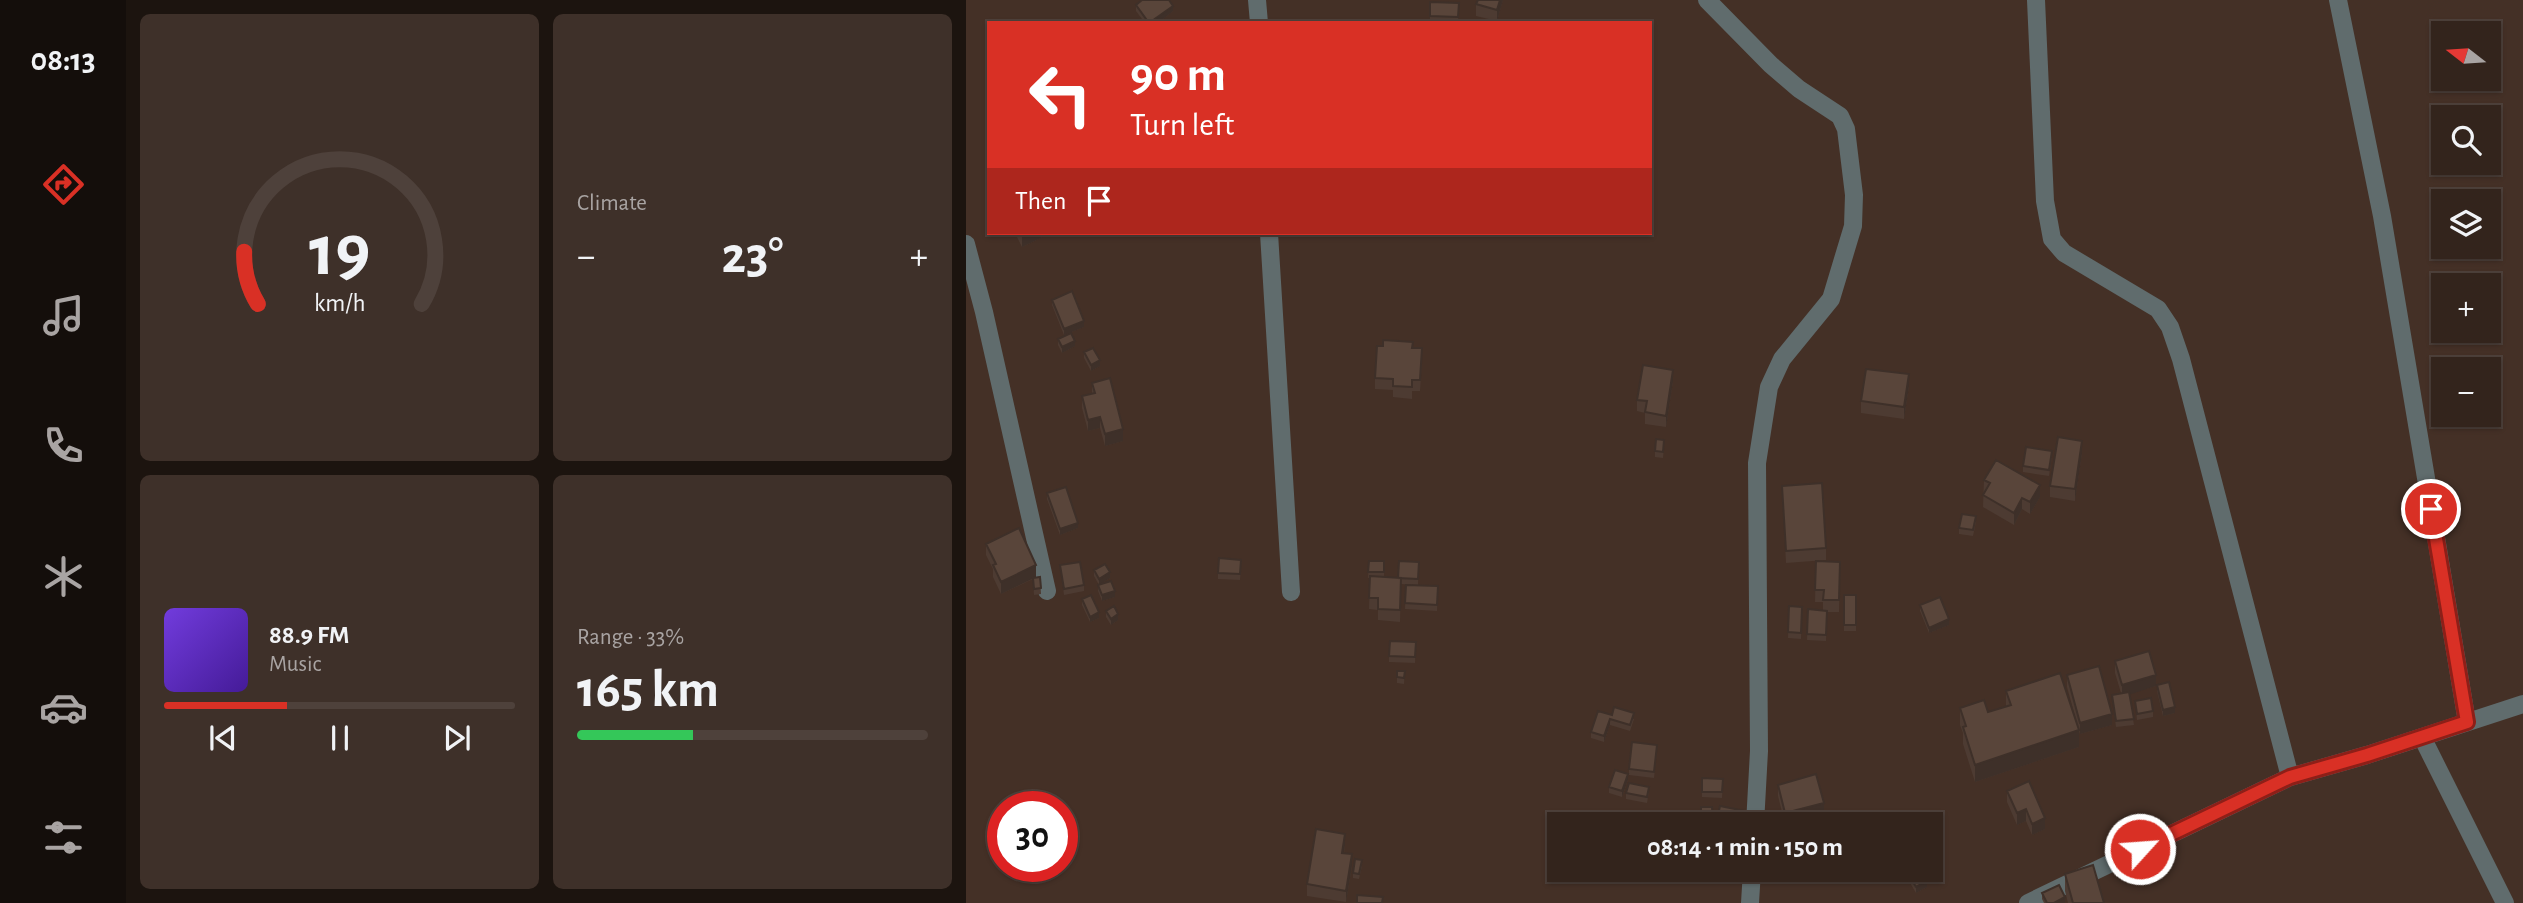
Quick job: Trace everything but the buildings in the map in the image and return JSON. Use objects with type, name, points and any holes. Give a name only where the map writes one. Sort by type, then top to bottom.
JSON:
[{"type":"street","points":[[1257,0],[1259,21]]},
{"type":"street","points":[[1707,0],[1780,73],[1840,116],[1846,129],[1854,195],[1853,226],[1830,299],[1782,359],[1769,387],[1765,412],[1757,463],[1759,751],[1756,812]]},
{"type":"street","points":[[2036,0],[2045,201],[2052,239],[2064,253],[2158,309],[2170,327],[2181,359],[2290,777]]},
{"type":"street","points":[[2338,0],[2382,216],[2467,722]]},
{"type":"street","points":[[1269,235],[1291,592]]},
{"type":"street","points":[[966,244],[1047,591]]},
{"type":"street","points":[[2028,903],[2290,777],[2523,704]]},
{"type":"street","points":[[2422,737],[2505,903]]},
{"type":"street","points":[[2090,873],[2097,893]]},
{"type":"street","points":[[1750,903],[1751,882]]},
{"type":"route","points":[[2140,849],[2290,777],[2467,722],[2431,509]]}]
